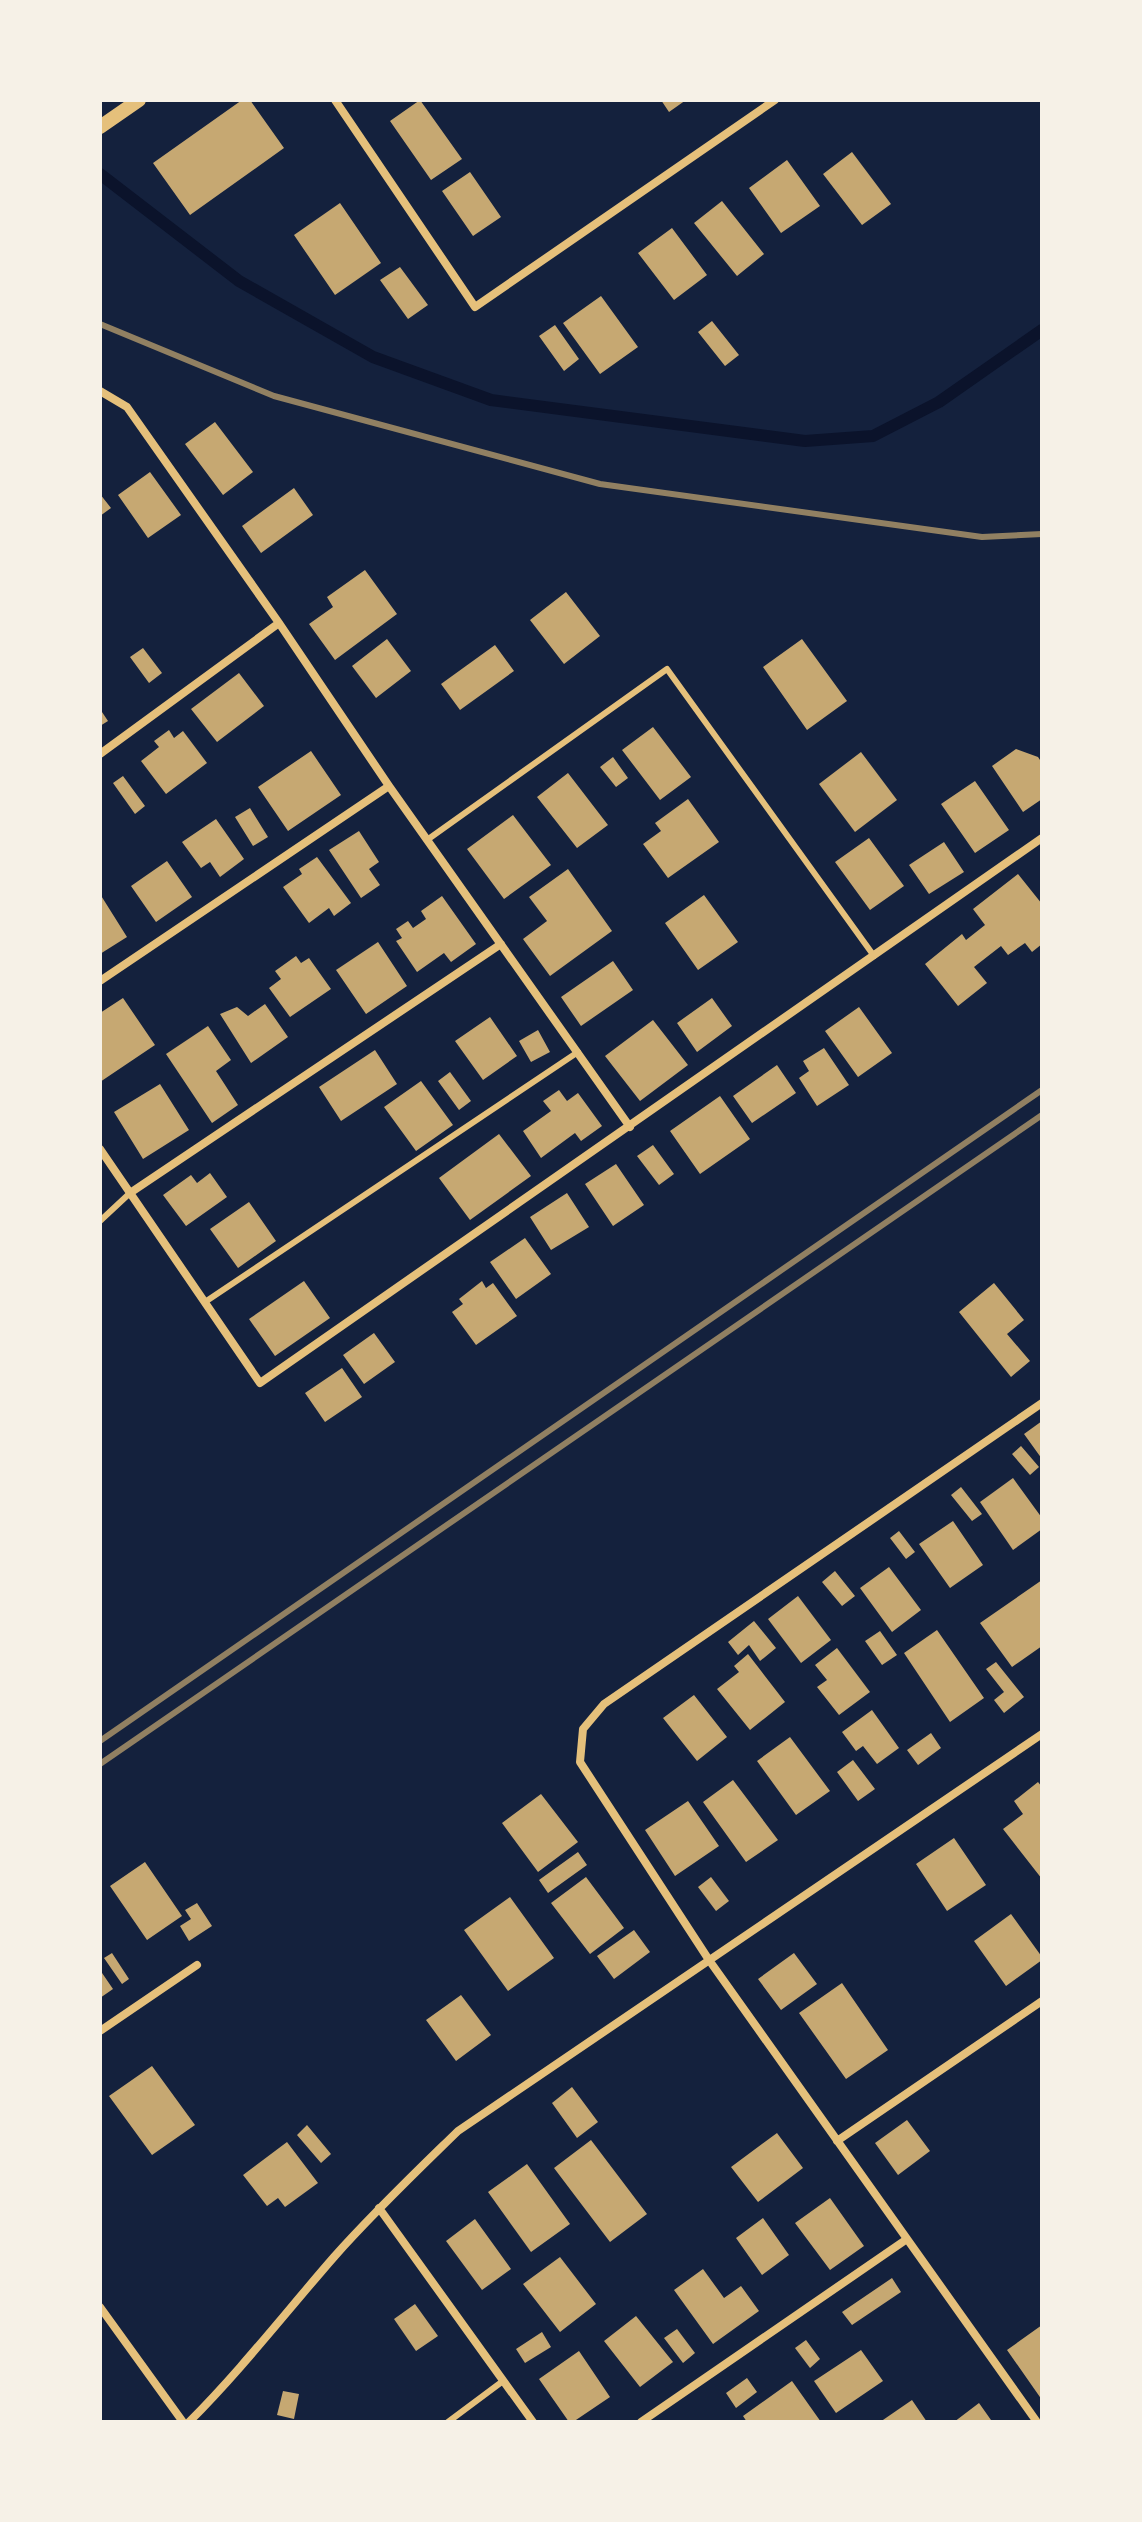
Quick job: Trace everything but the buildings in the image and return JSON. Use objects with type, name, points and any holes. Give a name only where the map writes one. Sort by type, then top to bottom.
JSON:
[{"type":"street","points":[[100,127],[139,100]]},
{"type":"street","points":[[335,100],[475,307],[775,100]]},
{"type":"street","points":[[100,391],[127,407],[630,1127]]},
{"type":"street","points":[[100,754],[279,623]]},
{"type":"street","points":[[100,981],[389,786]]},
{"type":"street","points":[[100,1149],[260,1383],[1042,838]]},
{"type":"street","points":[[130,1193],[501,944]]},
{"type":"street","points":[[1033,2421],[709,1960],[580,1762],[583,1729],[604,1704],[1042,1403]]},
{"type":"street","points":[[189,2422],[228,2383],[379,2208],[458,2131],[1042,1734]]},
{"type":"street","points":[[100,2031],[197,1965]]},
{"type":"street","points":[[837,2141],[1042,2001]]},
{"type":"street","points":[[379,2208],[533,2422]]},
{"type":"street","points":[[641,2422],[907,2239]]},
{"type":"street","points":[[100,2307],[183,2422]]},
{"type":"lane","points":[[427,840],[667,669],[874,956]]},
{"type":"lane","points":[[205,1302],[578,1052]]},
{"type":"lane","points":[[100,1221],[130,1193]]},
{"type":"lane","points":[[448,2422],[503,2381]]},
{"type":"waterway","points":[[100,174],[239,281],[373,357],[491,400],[805,441],[873,436],[939,402],[1042,330]]},
{"type":"railway","points":[[100,324],[274,396],[600,484],[982,537],[1042,534]]},
{"type":"railway","points":[[100,1741],[1042,1090]]},
{"type":"railway","points":[[100,1764],[1042,1115]]}]
